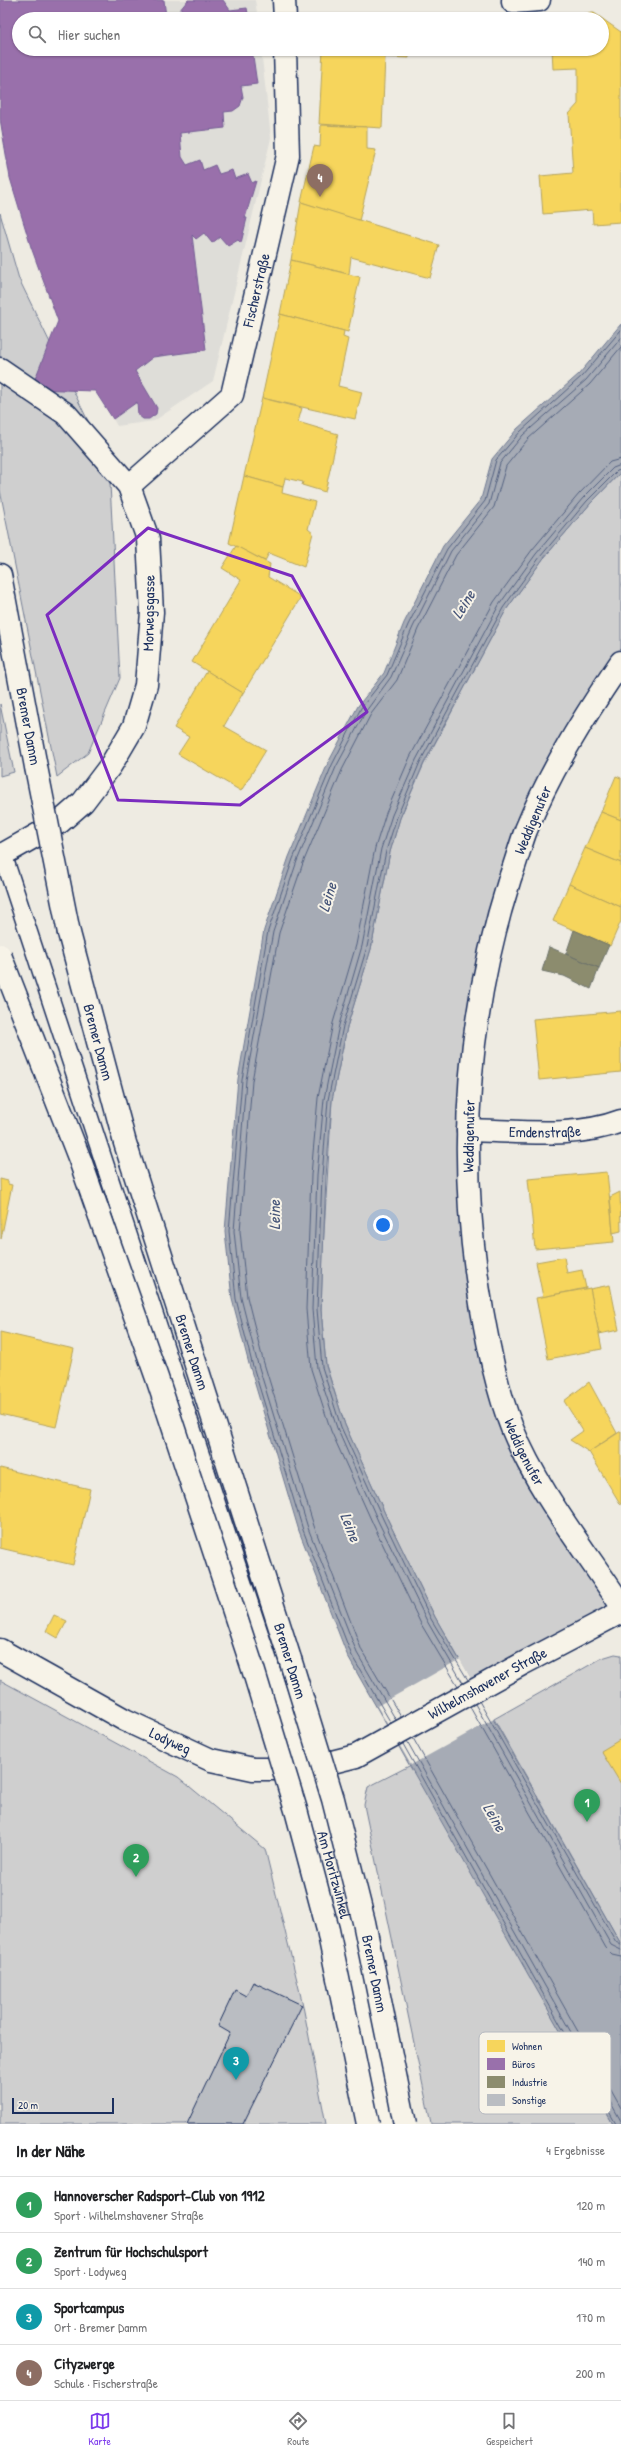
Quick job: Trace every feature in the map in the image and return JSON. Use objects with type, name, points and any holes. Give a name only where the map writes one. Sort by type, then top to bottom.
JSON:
[{"type":"street","points":[[284,0],[285,12]]},
{"type":"street","points":[[513,0],[513,2],[539,0]]},
{"type":"street","name":"Fischerstraße","points":[[129,486],[232,396],[288,155],[285,56]]},
{"type":"street","name":"Morwegsgasse","points":[[0,368],[66,414],[129,486],[148,539],[152,612],[146,685],[134,726],[111,765],[83,802],[60,822],[1,855]]},
{"type":"street","name":"Bremer Damm","points":[[0,576],[69,933],[125,1143],[333,1799],[364,1922],[405,2124]]},
{"type":"street","name":"Weddigenufer","points":[[621,662],[592,705],[558,764],[526,830],[503,902],[483,977],[472,1061],[468,1130],[468,1200],[475,1270],[489,1349],[512,1428],[539,1480],[621,1605]]},
{"type":"street","points":[[0,955],[80,1160],[152,1363],[253,1669],[296,1810],[328,1930],[368,2124]]},
{"type":"street","name":"Emdenstraße","points":[[468,1130],[558,1132],[605,1128],[621,1121]]},
{"type":"street","name":"Wilhelmshavener Straße","points":[[356,1756],[522,1664],[621,1612]]},
{"type":"street","name":"Lodyweg","points":[[0,1650],[125,1720],[211,1760],[253,1769],[304,1769],[356,1756]]},
{"type":"street","name":"Am Moritzwinkel","points":[[304,1769],[340,1899],[368,2021],[387,2124]]},
{"type":"lane","points":[[1,855],[304,1769]]},
{"type":"highlighted area","points":[[148,528],[292,576],[367,712],[240,805],[118,800],[47,615]]},
{"type":"shaded area","points":[[0,0],[255,0],[257,12],[12,12],[12,56],[262,56],[271,138],[213,381],[154,421],[117,426],[58,321],[31,247]]},
{"type":"shaded area","points":[[0,213],[19,279],[109,464],[120,678],[88,753],[57,777],[0,490]]},
{"type":"shaded area","points":[[621,472],[621,662],[558,764],[483,977],[468,1200],[512,1428],[621,1605],[476,1688],[435,1617],[387,1518],[345,1425],[326,1365],[321,1310],[323,1248],[332,1100],[347,1027],[371,949],[390,852],[400,818],[424,764],[506,610],[543,559],[590,504]]},
{"type":"shaded area","points":[[0,704],[14,772],[0,776]]},
{"type":"shaded area","points":[[615,1654],[621,1655],[621,1944],[494,1719],[602,1658]]},
{"type":"shaded area","points":[[0,1680],[178,1777],[265,1849],[302,2001],[326,2124],[0,2124]]},
{"type":"shaded area","points":[[411,1765],[561,2032],[479,2032],[479,2114],[607,2114],[613,2124],[431,2124],[364,1805],[368,1787]]},
{"type":"water","name":"Leine","points":[[621,324],[621,472],[590,504],[543,559],[506,610],[424,763],[400,818],[390,852],[371,949],[347,1027],[332,1100],[326,1176],[321,1310],[326,1366],[345,1425],[387,1518],[435,1617],[621,1944],[621,2124],[613,2124],[607,2114],[611,2114],[611,2032],[561,2032],[348,1657],[299,1531],[249,1364],[232,1299],[225,1231],[238,1079],[264,930],[289,857],[328,763],[358,706],[384,673],[404,623],[443,546],[481,499],[492,459],[517,429],[579,374]]},
{"type":"pier","points":[[460,1659],[494,1719],[411,1765],[377,1706]]},
{"type":"building: Wohnen","points":[[609,24],[621,32],[621,222],[593,224],[592,210],[543,214],[540,176],[573,173],[569,114],[578,104],[578,68],[553,69],[552,56],[609,56]]},
{"type":"building: Wohnen","points":[[323,56],[409,56],[409,58],[385,57],[382,128],[319,124]]},
{"type":"building: Wohnen","points":[[321,125],[367,127],[367,149],[376,150],[359,221],[301,202],[314,146],[320,147]]},
{"type":"building: Wohnen","points":[[301,202],[439,245],[430,278],[351,257],[349,274],[291,260]]},
{"type":"building: Wohnen","points":[[291,260],[360,277],[348,332],[280,314]]},
{"type":"building: Wohnen","points":[[280,314],[344,331],[343,337],[348,339],[338,386],[362,392],[355,419],[262,398]]},
{"type":"building: Wohnen","points":[[262,398],[302,408],[298,422],[338,434],[325,492],[302,485],[303,482],[285,478],[283,487],[244,476]]},
{"type":"building: Wohnen","points":[[244,476],[283,487],[282,493],[315,502],[308,529],[313,533],[304,567],[269,553],[265,561],[229,543]]},
{"type":"building: Wohnen","points":[[236,546],[270,564],[268,577],[301,597],[243,693],[192,662],[241,580],[222,568]]},
{"type":"building: Wohnen","points":[[207,671],[243,693],[224,726],[266,750],[241,791],[178,754],[189,737],[174,728]]},
{"type":"building: Wohnen","points":[[616,776],[621,778],[621,820],[601,812]]},
{"type":"building: Wohnen","points":[[601,812],[621,820],[621,863],[585,848]]},
{"type":"building: Wohnen","points":[[585,848],[621,863],[621,907],[569,884]]},
{"type":"building: Wohnen","points":[[569,884],[621,907],[621,921],[610,946],[553,921]]},
{"type":"building: Wohnen","points":[[621,1011],[621,1072],[539,1080],[533,1019]]},
{"type":"building: Wohnen","points":[[607,1172],[614,1242],[535,1249],[528,1179]]},
{"type":"building: Wohnen","points":[[0,1179],[8,1181],[8,1184],[12,1185],[1,1239]]},
{"type":"building: Wohnen","points":[[620,1192],[621,1231],[613,1233],[610,1197]]},
{"type":"building: Wohnen","points":[[564,1257],[567,1273],[582,1270],[586,1288],[543,1297],[536,1262]]},
{"type":"building: Wohnen","points":[[610,1285],[619,1330],[599,1334],[590,1289]]},
{"type":"building: Wohnen","points":[[590,1288],[602,1349],[548,1359],[536,1298]]},
{"type":"building: Wohnen","points":[[0,1332],[74,1349],[56,1427],[0,1414]]},
{"type":"building: Wohnen","points":[[589,1382],[617,1433],[589,1452],[570,1440],[583,1431],[564,1401]]},
{"type":"building: Wohnen","points":[[621,1431],[621,1505],[589,1452]]},
{"type":"building: Wohnen","points":[[0,1468],[90,1489],[73,1565],[0,1548]]},
{"type":"building: Wohnen","points":[[54,1615],[67,1621],[58,1638],[46,1631]]},
{"type":"building: Wohnen","points":[[621,1739],[621,1784],[601,1751]]},
{"type":"building: Büros","points":[[0,0],[164,0],[165,12],[12,12],[12,56],[253,56],[257,84],[241,86],[243,97],[240,106],[233,111],[224,112],[225,128],[180,133],[182,157],[187,165],[200,160],[203,170],[215,165],[219,174],[232,170],[235,179],[248,174],[252,183],[256,181],[245,218],[247,218],[241,243],[238,240],[228,246],[220,237],[212,243],[204,233],[196,239],[192,235],[206,350],[153,357],[135,371],[157,408],[156,414],[149,419],[143,419],[138,415],[137,402],[113,419],[95,391],[31,389],[58,321],[31,247],[10,178],[0,119]]},
{"type":"building: Büros","points":[[188,0],[223,0],[230,10],[247,8],[248,12],[178,12]]},
{"type":"building: Industrie","points":[[574,930],[609,945],[599,968],[566,954]]},
{"type":"building: Industrie","points":[[549,947],[599,968],[591,989],[564,976],[542,971]]},
{"type":"building: Sonstige","points":[[253,1982],[302,2005],[243,2124],[187,2124],[230,2033],[218,2026],[235,1990],[246,1996]]},
{"type":"place","name":"Cityzwerge","points":[[320,197]]},
{"type":"place","name":"Hannoverscher Radsport-Club von 1912","points":[[587,1822]]},
{"type":"place","name":"Zentrum für Hochschulsport","points":[[136,1877]]},
{"type":"place","name":"Sportcampus","points":[[236,2080]]}]
